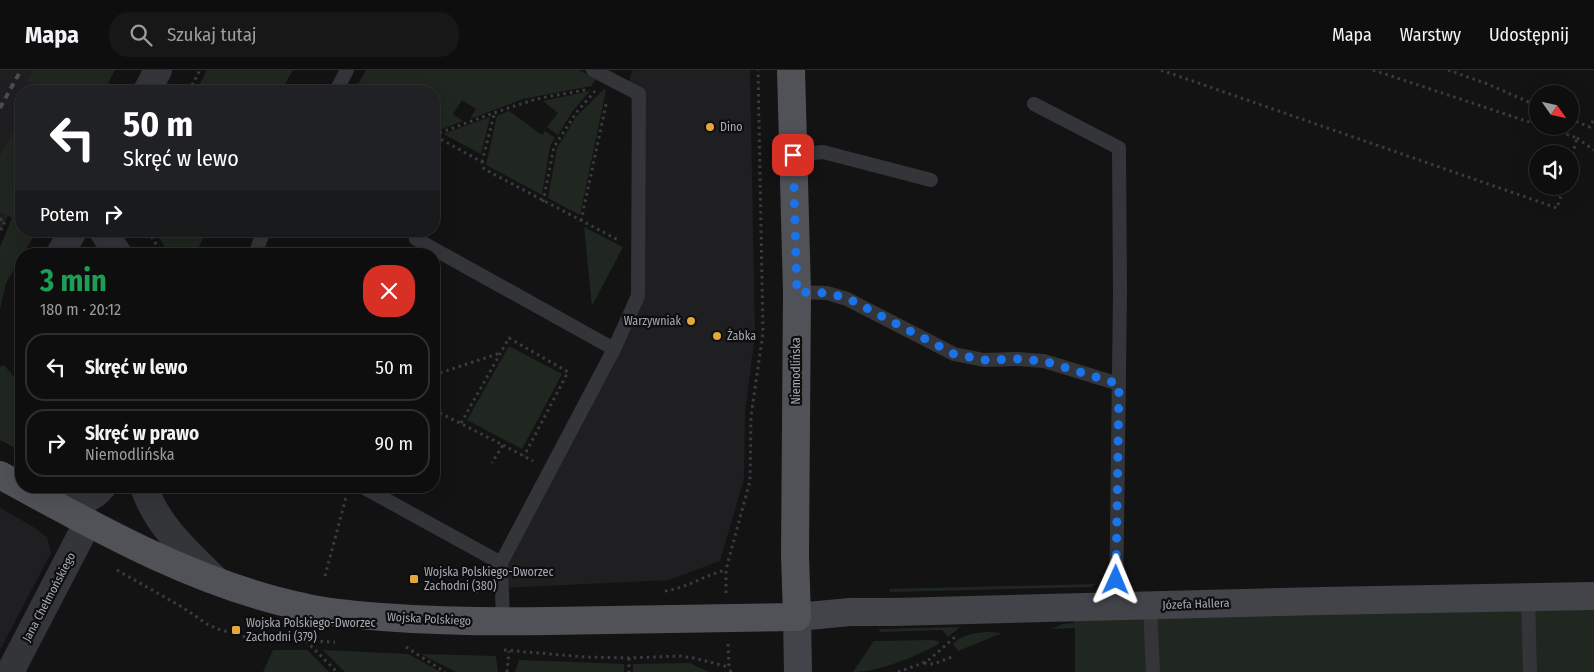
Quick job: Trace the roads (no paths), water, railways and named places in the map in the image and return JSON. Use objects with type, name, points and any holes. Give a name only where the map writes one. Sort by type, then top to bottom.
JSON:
[{"type":"main road","name":"Niemodlińska","points":[[791,70],[797,292],[795,555],[798,672]]},
{"type":"main road","name":"Wojska Polskiego","points":[[0,475],[15,483]]},
{"type":"main road","name":"Wojska Polskiego","points":[[33,493],[145,552],[260,596],[304,607],[350,614],[422,620],[503,622],[797,617]]},
{"type":"main road","name":"Józefa Hallera","points":[[797,617],[850,612],[1594,596]]},
{"type":"street","points":[[150,85],[158,70]]},
{"type":"street","points":[[63,248],[70,237]]},
{"type":"street","points":[[107,237],[114,248]]},
{"type":"street","points":[[44,499],[76,501],[93,497],[97,493]]},
{"type":"street","points":[[146,493],[150,503],[163,523],[217,581]]},
{"type":"street","name":"Jana Chełmońskiego","points":[[10,672],[88,522]]},
{"type":"lane","points":[[339,85],[347,70]]},
{"type":"lane","points":[[503,622],[501,563],[614,349],[638,296],[639,94],[593,70]]},
{"type":"lane","points":[[1034,104],[1119,148],[1120,293],[1116,606]]},
{"type":"lane","points":[[793,155],[823,152],[931,180]]},
{"type":"lane","points":[[416,239],[432,248]]},
{"type":"lane","points":[[440,252],[614,349]]},
{"type":"lane","points":[[797,292],[827,293],[847,298],[954,354],[984,360],[1017,359],[1044,361],[1119,384]]},
{"type":"lane","points":[[374,493],[501,563]]},
{"type":"lane","points":[[1528,598],[1530,672]]},
{"type":"lane","points":[[1143,672],[1155,672],[1150,606]]},
{"type":"railway","points":[[0,108],[21,70]]},
{"type":"place","name":"Dino","points":[[710,127]]},
{"type":"place","name":"Warzywniak","points":[[691,321]]},
{"type":"place","name":"Żabka","points":[[717,336]]},
{"type":"place","name":"Wojska Polskiego-Dworzec Zachodni (380)","points":[[414,579]]},
{"type":"place","name":"Wojska Polskiego-Dworzec Zachodni (379)","points":[[236,630]]}]
